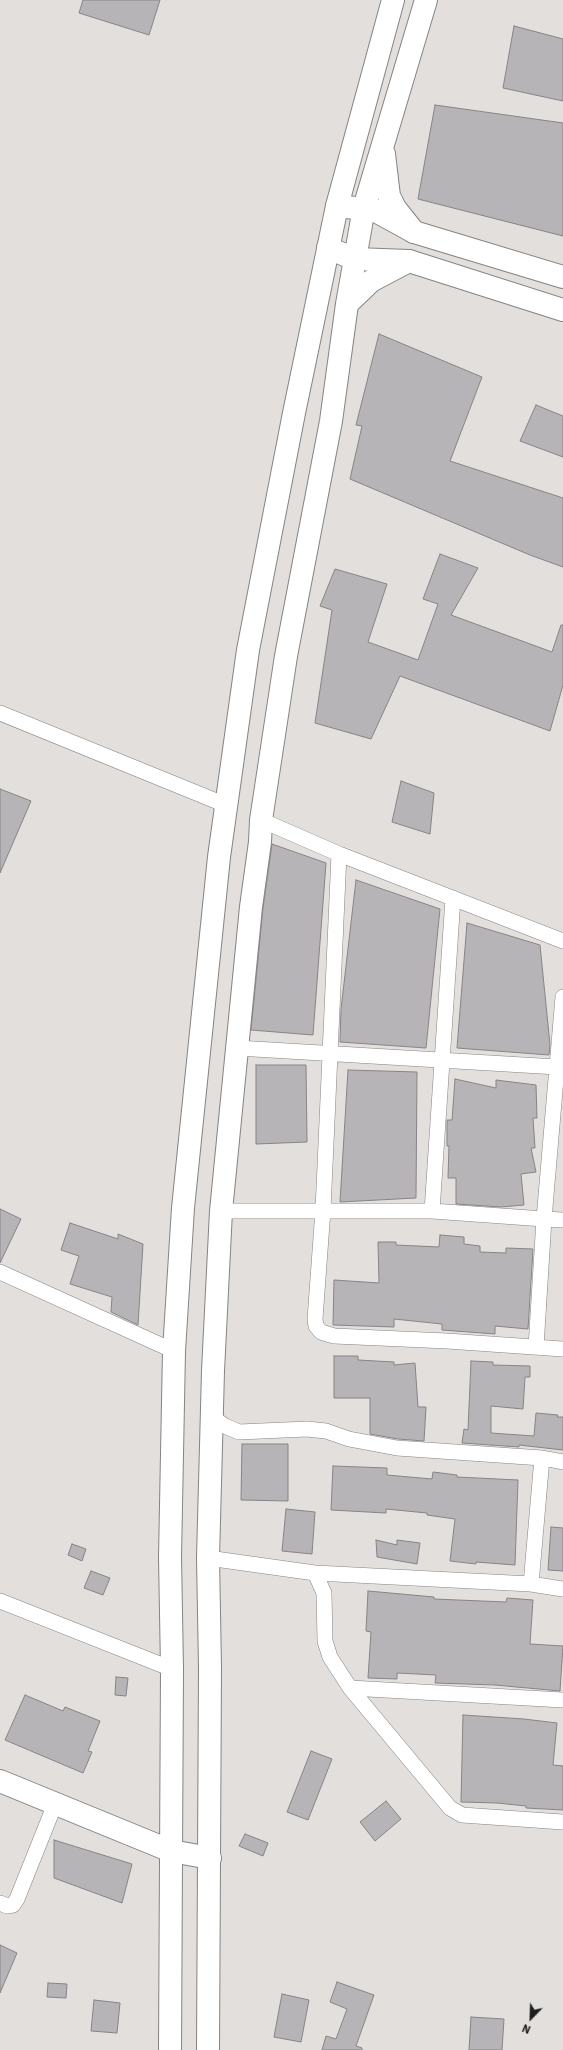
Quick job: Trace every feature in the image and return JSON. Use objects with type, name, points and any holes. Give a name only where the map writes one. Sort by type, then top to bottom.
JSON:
[{"type":"main road","points":[[170,2050],[172,1668],[170,1557],[174,1351],[183,1208],[218,857],[248,650],[328,248],[337,206],[393,0]]},
{"type":"main road","points":[[208,2050],[210,1858],[208,1558],[211,1416],[221,1211],[237,1048],[260,842],[260,820],[286,656],[331,420],[347,304],[364,208],[426,0]]},
{"type":"main road","points":[[383,146],[390,196],[395,208],[414,232]]},
{"type":"main road","points":[[337,206],[364,208],[384,214],[414,232],[563,277]]},
{"type":"main road","points":[[409,261],[406,245],[414,232]]},
{"type":"main road","points":[[328,248],[355,259],[409,261],[563,310]]},
{"type":"main road","points":[[347,304],[371,281],[409,261]]},
{"type":"main road","points":[[0,1781],[171,1851],[210,1858]]},
{"type":"street","points":[[0,713],[226,805]]},
{"type":"street","points":[[260,820],[339,854],[563,941]]},
{"type":"street","points":[[339,854],[323,1210],[315,1319],[321,1332],[334,1336],[563,1348]]},
{"type":"street","points":[[432,1210],[454,898]]},
{"type":"street","points":[[536,1347],[544,1219],[563,996]]},
{"type":"street","points":[[237,1048],[557,1067]]},
{"type":"street","points":[[221,1211],[432,1210],[563,1220]]},
{"type":"street","points":[[0,1272],[174,1351]]},
{"type":"street","points":[[211,1416],[225,1426],[239,1432],[307,1429],[326,1431],[349,1439],[397,1448],[542,1458],[563,1462]]},
{"type":"street","points":[[531,1584],[542,1458]]},
{"type":"street","points":[[208,1558],[315,1573],[531,1584],[563,1589]]},
{"type":"street","points":[[315,1573],[324,1593],[325,1641],[330,1657],[350,1688],[455,1812],[462,1815],[563,1822]]},
{"type":"street","points":[[0,1601],[172,1668]]},
{"type":"street","points":[[350,1688],[563,1700]]},
{"type":"street","points":[[0,1903],[7,1906],[13,1905],[17,1899],[55,1804]]},
{"type":"building","points":[[83,0],[160,0],[149,35],[79,13]]},
{"type":"building","points":[[514,26],[563,39],[563,101],[503,88]]},
{"type":"building","points":[[435,105],[563,123],[563,236],[418,199]]},
{"type":"building","points":[[379,334],[482,377],[450,461],[563,498],[563,567],[530,555],[350,479],[362,426],[356,425]]},
{"type":"building","points":[[536,405],[563,416],[563,457],[520,441]]},
{"type":"building","points":[[440,554],[478,568],[451,615],[552,652],[561,625],[563,625],[563,685],[550,731],[400,676],[371,739],[315,723],[332,610],[320,606],[335,569],[387,584],[368,642],[418,660],[438,604],[423,599]]},
{"type":"building","points":[[401,781],[434,793],[430,834],[392,822]]},
{"type":"building","points":[[0,789],[31,801],[0,873]]},
{"type":"building","points":[[272,844],[326,863],[313,1035],[251,1030],[263,908]]},
{"type":"building","points":[[356,880],[440,909],[426,1048],[340,1042],[341,1009]]},
{"type":"building","points":[[467,923],[540,945],[550,1045],[549,1055],[457,1048]]},
{"type":"building","points":[[256,1065],[306,1065],[307,1142],[256,1144]]},
{"type":"building","points":[[348,1070],[417,1072],[416,1198],[340,1202]]},
{"type":"building","points":[[455,1079],[496,1088],[496,1080],[536,1085],[537,1118],[533,1118],[535,1148],[531,1148],[536,1172],[521,1174],[524,1205],[501,1207],[456,1204],[456,1178],[448,1178],[449,1146],[447,1146],[447,1120],[452,1120]]},
{"type":"building","points":[[0,1209],[21,1219],[0,1263]]},
{"type":"building","points":[[70,1223],[118,1239],[118,1234],[143,1244],[138,1325],[111,1312],[112,1297],[70,1284],[79,1256],[61,1250]]},
{"type":"building","points":[[440,1235],[464,1237],[464,1244],[480,1246],[480,1252],[506,1253],[506,1248],[533,1249],[528,1329],[495,1326],[495,1334],[442,1330],[442,1324],[394,1319],[394,1327],[333,1325],[334,1280],[379,1283],[378,1242],[396,1242],[396,1245],[439,1247]]},
{"type":"building","points":[[334,1356],[358,1356],[358,1360],[394,1362],[394,1365],[415,1363],[418,1407],[426,1407],[424,1441],[398,1439],[370,1434],[370,1398],[334,1398]]},
{"type":"building","points":[[471,1361],[493,1362],[493,1365],[530,1366],[530,1377],[525,1377],[523,1409],[491,1406],[491,1433],[534,1436],[536,1413],[558,1415],[557,1417],[563,1417],[563,1450],[519,1445],[519,1447],[462,1443],[464,1429],[468,1430]]},
{"type":"building","points":[[242,1444],[288,1444],[288,1501],[241,1500]]},
{"type":"building","points":[[333,1466],[387,1468],[387,1475],[432,1479],[433,1472],[457,1475],[457,1477],[518,1480],[515,1565],[476,1562],[476,1564],[450,1561],[455,1519],[427,1515],[427,1513],[386,1509],[386,1513],[331,1510]]},
{"type":"building","points":[[286,1509],[315,1512],[312,1554],[282,1551]]},
{"type":"building","points":[[551,1527],[563,1528],[563,1571],[548,1570]]},
{"type":"building","points":[[376,1540],[397,1545],[397,1540],[420,1543],[417,1564],[377,1557]]},
{"type":"building","points":[[72,1544],[86,1549],[82,1561],[68,1555]]},
{"type":"building","points":[[91,1571],[110,1578],[103,1595],[84,1588]]},
{"type":"building","points":[[368,1591],[434,1597],[434,1599],[506,1602],[507,1598],[533,1600],[530,1644],[563,1646],[560,1691],[495,1685],[435,1683],[436,1675],[397,1673],[397,1679],[368,1678],[371,1632],[366,1631]]},
{"type":"building","points":[[116,1677],[128,1678],[126,1696],[115,1695]]},
{"type":"building","points":[[25,1695],[63,1711],[65,1707],[100,1721],[88,1751],[92,1752],[83,1773],[5,1740]]},
{"type":"building","points":[[463,1715],[557,1723],[553,1765],[563,1766],[563,1810],[526,1808],[526,1806],[497,1803],[461,1802]]},
{"type":"building","points":[[311,1751],[332,1759],[308,1820],[287,1812]]},
{"type":"building","points":[[386,1801],[401,1819],[375,1841],[360,1822]]},
{"type":"building","points":[[245,1834],[268,1843],[263,1856],[239,1846]]},
{"type":"building","points":[[54,1840],[132,1864],[122,1903],[54,1878]]},
{"type":"building","points":[[0,1945],[17,1953],[0,1993]]},
{"type":"building","points":[[337,1982],[374,1995],[356,2046],[362,2048],[362,2050],[322,2050],[326,2036],[336,2039],[347,2009],[330,2002]]},
{"type":"building","points":[[48,1983],[67,1984],[66,1998],[47,1997]]},
{"type":"building","points":[[282,1994],[309,2000],[301,2042],[274,2037]]},
{"type":"building","points":[[94,2000],[120,2003],[117,2033],[91,2031]]},
{"type":"building","points":[[471,2017],[504,2019],[502,2050],[469,2050]]}]
